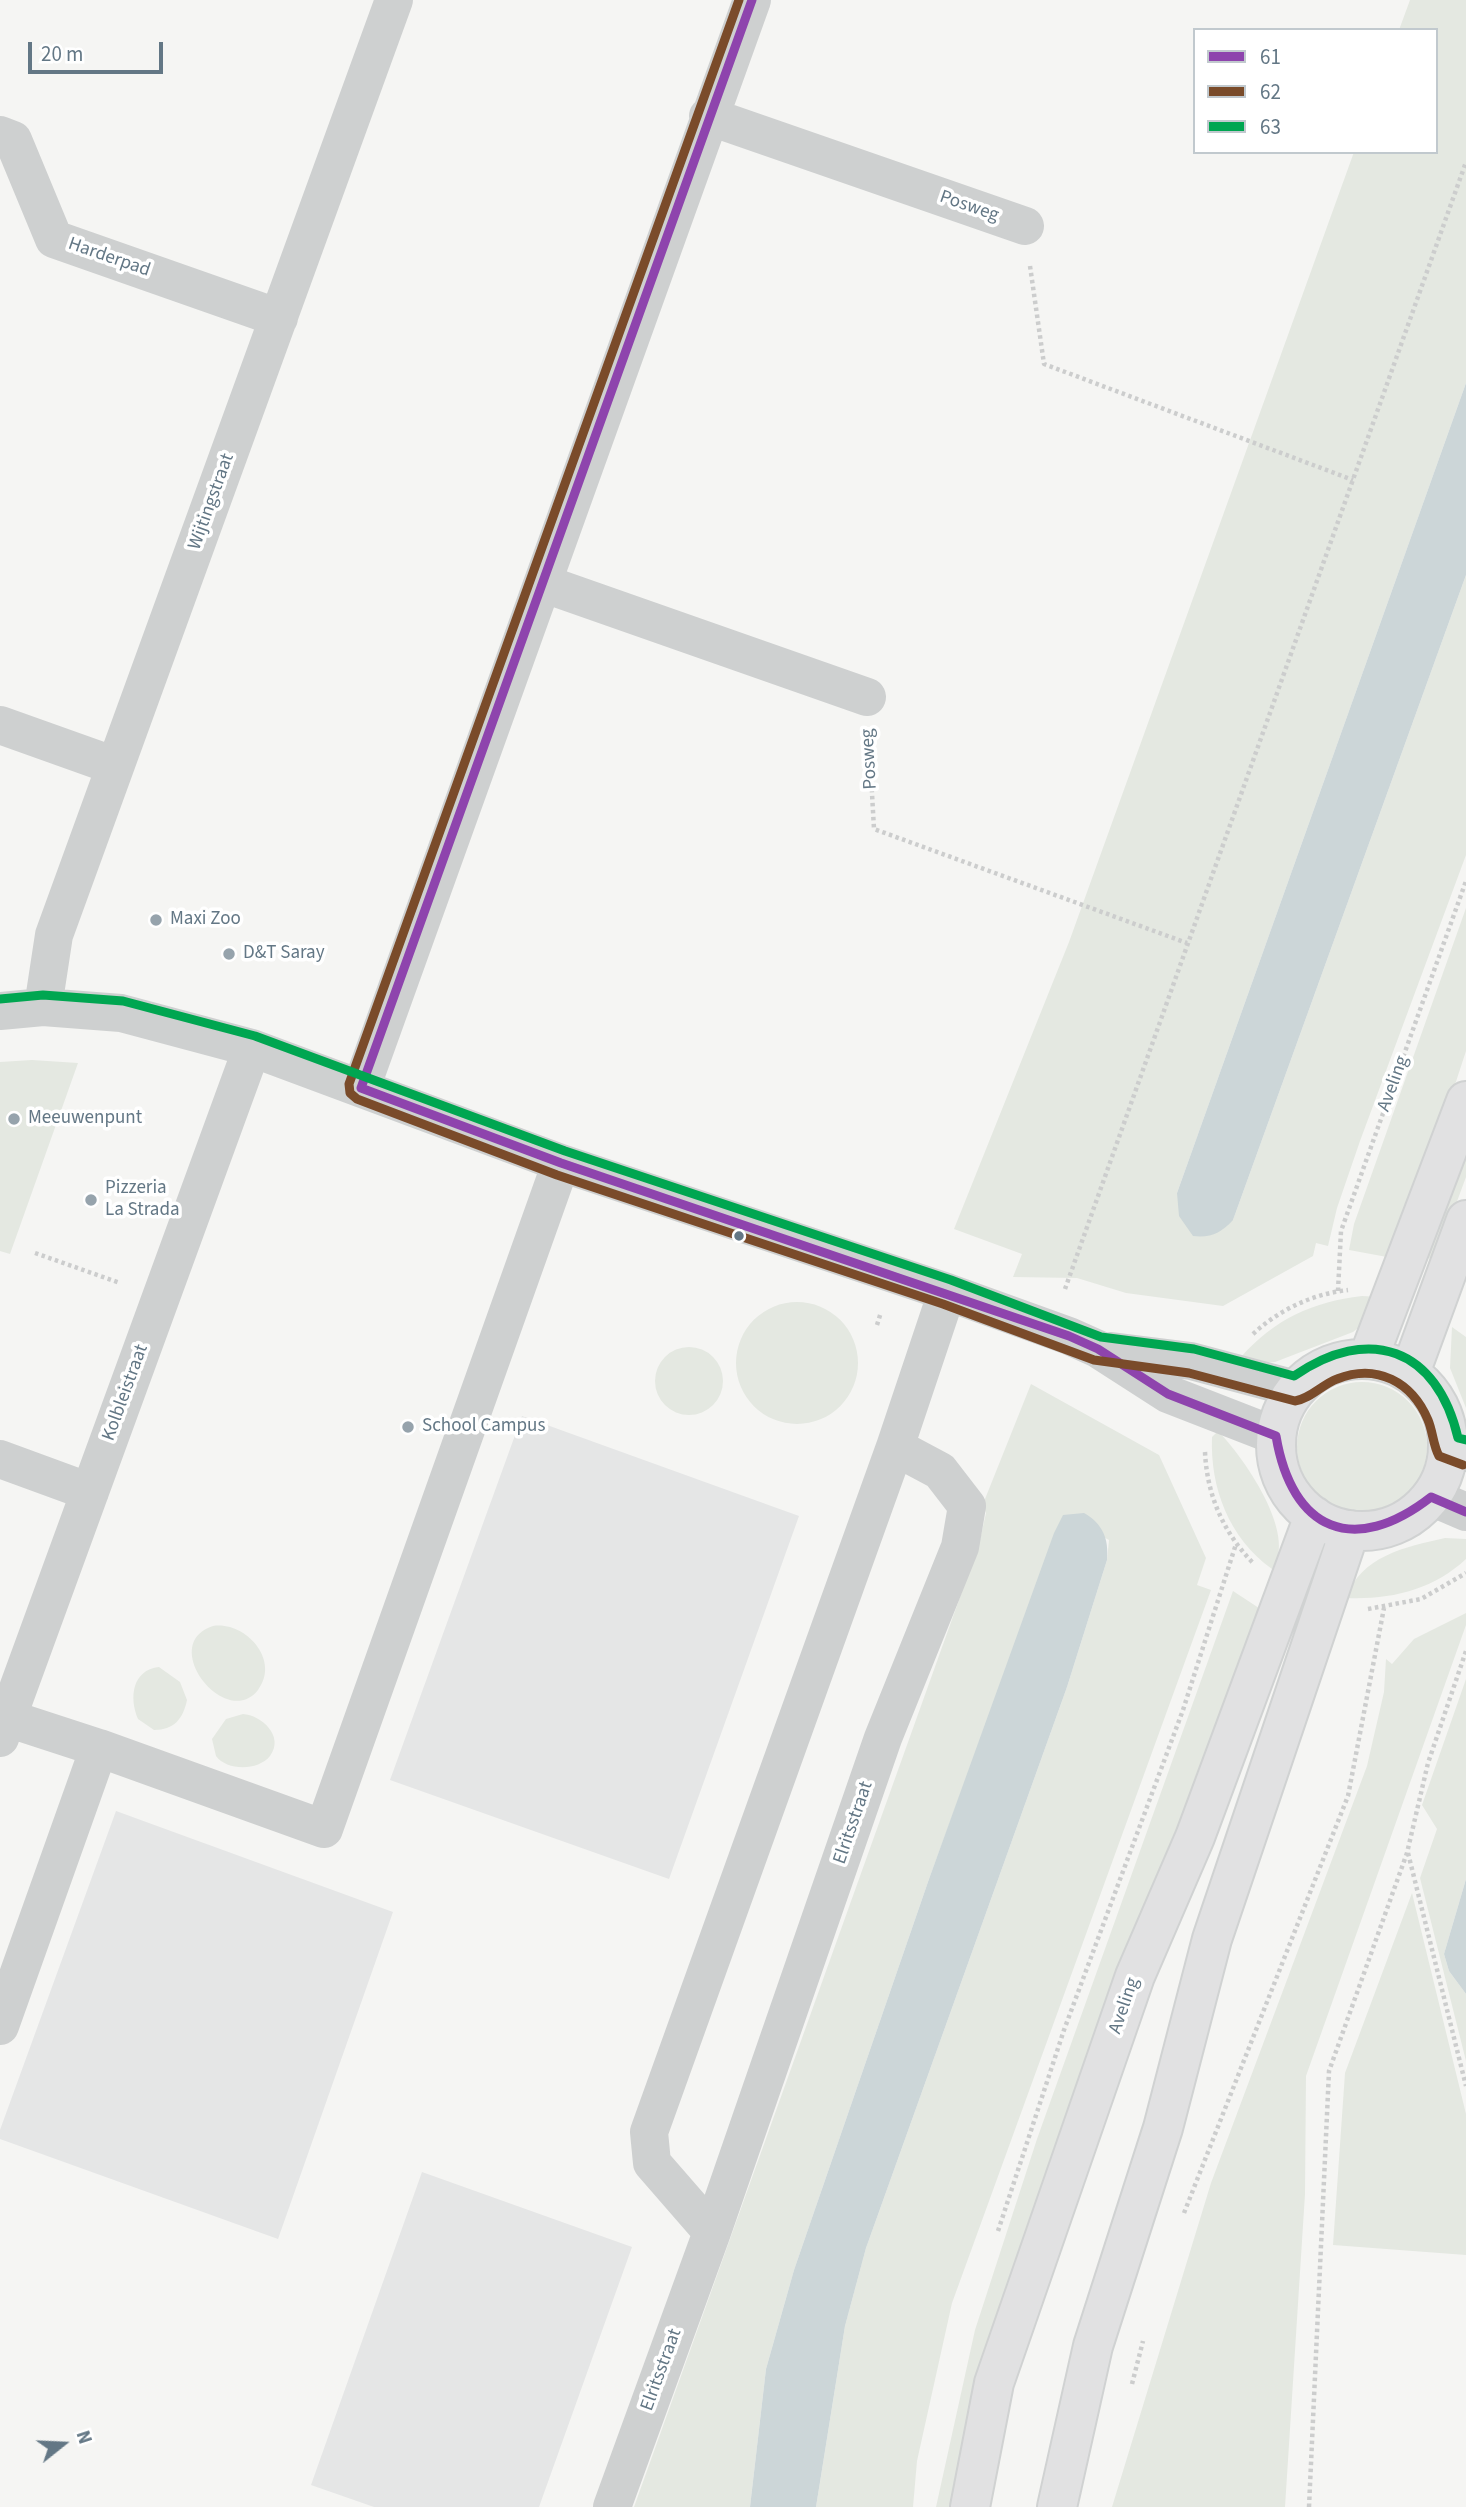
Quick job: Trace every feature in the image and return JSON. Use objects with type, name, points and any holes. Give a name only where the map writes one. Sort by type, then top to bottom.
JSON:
[{"type":"main road","points":[[1368,1359],[1466,1101]]},
{"type":"main road","points":[[1410,1373],[1466,1220]]},
{"type":"main road","points":[[1368,1359],[1390,1363],[1410,1373],[1431,1393],[1457,1451],[1431,1497],[1415,1513],[1395,1524],[1373,1531],[1350,1530],[1331,1525],[1314,1516],[1296,1500],[1284,1481],[1277,1459],[1276,1436],[1283,1411],[1296,1389],[1317,1372],[1341,1361],[1368,1359]]},
{"type":"main road","name":"Aveling","points":[[970,2507],[994,2384],[1135,1976],[1195,1837],[1314,1516]]},
{"type":"main road","points":[[1057,2507],[1093,2346],[1163,2128],[1212,1939],[1350,1530]]},
{"type":"street","name":"Wijtingstraat","points":[[43,1007],[54,935],[394,0]]},
{"type":"street","points":[[361,1088],[545,584],[708,116],[752,0]]},
{"type":"street","name":"Posweg","points":[[708,116],[1025,226]]},
{"type":"street","name":"Harderpad","points":[[0,135],[13,139],[54,239],[279,318]]},
{"type":"street","points":[[545,584],[867,696]]},
{"type":"street","points":[[0,725],[115,766]]},
{"type":"street","points":[[0,1012],[43,1007],[121,1013],[252,1048],[561,1163],[1050,1329],[1098,1349],[1168,1394],[1276,1436]]},
{"type":"street","name":"Kolbleistraat","points":[[4,1728],[252,1048]]},
{"type":"street","points":[[4,1728],[99,1748],[324,1829],[561,1163]]},
{"type":"street","points":[[712,2232],[652,2163],[649,2132],[895,1447],[947,1292]]},
{"type":"street","points":[[1098,1349],[1191,1361],[1296,1389]]},
{"type":"street","name":"Elritsstraat","points":[[612,2507],[712,2232],[883,1738],[960,1548],[967,1506],[940,1471],[895,1447]]},
{"type":"street","points":[[0,1459],[90,1492]]},
{"type":"street","points":[[1431,1497],[1466,1512]]},
{"type":"street","points":[[0,2026],[99,1748]]},
{"type":"path","points":[[1050,1329],[1466,162]]},
{"type":"path","name":"Posweg","points":[[1025,226],[1044,364],[1353,480]]},
{"type":"path","name":"Posweg","points":[[867,696],[874,829],[1188,943]]},
{"type":"path","name":"Aveling","points":[[1338,1291],[1342,1231],[1466,881]]},
{"type":"path","points":[[35,1253],[160,1297]]},
{"type":"path","points":[[1181,2221],[1348,1796],[1384,1608],[1421,1599],[1466,1573]]},
{"type":"path","points":[[1309,2507],[1329,2071],[1408,1853],[1428,1763],[1466,1651]]},
{"type":"path","points":[[1408,1853],[1466,2086]]},
{"type":"path","points":[[1130,2389],[1144,2337]]},
{"type":"shaded area","points":[[1410,0],[1466,0],[1466,383],[1177,1193],[1233,1220],[1466,575],[1466,855],[1360,1141],[1337,1208],[1328,1246],[1316,1243],[1313,1256],[1223,1306],[1126,1293],[1077,1278],[1013,1277],[1022,1254],[954,1229],[1069,942],[1353,154],[1438,154],[1438,28],[1400,28]]},
{"type":"shaded area","points":[[1466,383],[1466,575],[1233,1220],[1215,1234],[1193,1236],[1179,1216],[1177,1193]]},
{"type":"shaded area","points":[[1466,908],[1466,1051],[1398,1259],[1349,1250],[1354,1224]]},
{"type":"shaded area","points":[[32,1060],[78,1063],[10,1254],[0,1251],[0,1062]]},
{"type":"shaded area","points":[[1466,1142],[1466,1177],[1435,1261],[1424,1256]]},
{"type":"shaded area","points":[[1362,1296],[1380,1297],[1366,1322],[1353,1332],[1275,1362],[1263,1363],[1241,1357],[1267,1332],[1296,1314],[1327,1303]]},
{"type":"shaded area","points":[[797,1302],[820,1307],[840,1320],[853,1340],[858,1363],[853,1386],[840,1406],[820,1419],[797,1424],[774,1419],[754,1406],[741,1386],[736,1363],[741,1340],[754,1320],[774,1307]]},
{"type":"shaded area","points":[[1452,1327],[1466,1337],[1466,1408],[1450,1368]]},
{"type":"shaded area","points":[[689,1347],[702,1350],[713,1357],[720,1368],[723,1381],[720,1394],[713,1405],[702,1412],[689,1415],[676,1412],[665,1405],[658,1394],[655,1381],[658,1368],[665,1357],[676,1350]]},
{"type":"shaded area","points":[[1362,1382],[1387,1387],[1408,1401],[1422,1422],[1427,1447],[1422,1472],[1408,1493],[1387,1507],[1362,1512],[1337,1507],[1316,1493],[1302,1472],[1297,1447],[1302,1422],[1316,1401],[1337,1387]]},
{"type":"shaded area","points":[[1031,1384],[1159,1455],[1206,1558],[1197,1585],[1211,1590],[952,2303],[917,2461],[913,2507],[816,2507],[845,2326],[866,2248],[1067,1687],[1107,1560],[1109,1540],[1063,1516],[929,1879],[794,2270],[766,2369],[750,2507],[634,2507],[979,1544],[986,1513],[983,1504]]},
{"type":"shaded area","points":[[522,1416],[799,1516],[669,1879],[390,1780]]},
{"type":"shaded area","points":[[1218,1431],[1253,1476],[1273,1517],[1278,1536],[1278,1554],[1272,1569],[1244,1542],[1225,1510],[1214,1475],[1212,1456],[1212,1437]]},
{"type":"shaded area","points":[[1084,1513],[1096,1522],[1103,1533],[1107,1545],[1107,1560],[1067,1687],[866,2248],[845,2326],[816,2507],[750,2507],[766,2369],[794,2270],[929,1879],[1054,1533],[1063,1515]]},
{"type":"shaded area","points":[[1445,1538],[1466,1539],[1466,1559],[1440,1578],[1395,1595],[1346,1598],[1362,1572],[1373,1563],[1400,1550]]},
{"type":"shaded area","points":[[1233,1591],[1265,1612],[1107,2002],[952,2507],[936,2507],[975,2330],[1037,2139]]},
{"type":"shaded area","points":[[1466,1613],[1466,1625],[1306,2076],[1305,2194],[1285,2507],[1112,2507],[1211,2183],[1367,1766],[1384,1692],[1386,1659],[1392,1664],[1414,1639]]},
{"type":"shaded area","points":[[213,1626],[237,1630],[256,1645],[262,1655],[264,1678],[258,1690],[245,1700],[230,1700],[215,1693],[202,1680],[194,1665],[192,1649],[198,1636]]},
{"type":"shaded area","points":[[159,1667],[180,1682],[187,1700],[183,1713],[172,1726],[154,1730],[138,1719],[134,1694],[138,1679],[143,1673]]},
{"type":"shaded area","points":[[1466,1679],[1466,1879],[1444,1954],[1449,1971],[1466,1994],[1466,2061],[1420,1878],[1437,1829],[1422,1805]]},
{"type":"shaded area","points":[[243,1714],[257,1718],[269,1728],[275,1741],[274,1748],[265,1761],[251,1767],[235,1767],[216,1756],[212,1739],[226,1719]]},
{"type":"shaded area","points":[[116,1811],[393,1912],[278,2239],[0,2139],[0,2130]]},
{"type":"shaded area","points":[[1466,1879],[1466,1994],[1449,1971],[1444,1954]]},
{"type":"shaded area","points":[[1412,1893],[1466,2114],[1466,2255],[1333,2245],[1345,2073]]},
{"type":"shaded area","points":[[422,2172],[632,2247],[539,2507],[374,2507],[311,2485]]},
{"type":"transit line","name":"62","points":[[739,0],[349,1084],[350,1093],[357,1099],[557,1175],[943,1304],[1094,1360],[1189,1373],[1295,1401],[1337,1379],[1352,1375],[1366,1373],[1392,1379],[1413,1395],[1421,1407],[1430,1425],[1439,1456],[1463,1465]]},
{"type":"transit line","name":"61","points":[[752,0],[361,1088],[561,1163],[1069,1336],[1098,1349],[1168,1394],[1276,1436],[1284,1468],[1296,1494],[1312,1513],[1331,1525],[1352,1529],[1377,1526],[1403,1516],[1431,1497],[1466,1512]]},
{"type":"transit line","name":"63","points":[[0,999],[43,995],[123,1001],[255,1036],[565,1151],[951,1280],[1101,1337],[1194,1349],[1294,1376],[1322,1360],[1348,1351],[1373,1349],[1396,1354],[1417,1365],[1434,1383],[1448,1407],[1458,1438],[1466,1440]]},
{"type":"place","name":"Maxi Zoo","points":[[156,920]]},
{"type":"place","name":"D&T Saray","points":[[229,954]]},
{"type":"place","name":"Meeuwenpunt","points":[[14,1119]]},
{"type":"place","name":"Pizzeria La Strada","points":[[91,1200]]},
{"type":"place","name":"School Campus","points":[[408,1427]]}]
